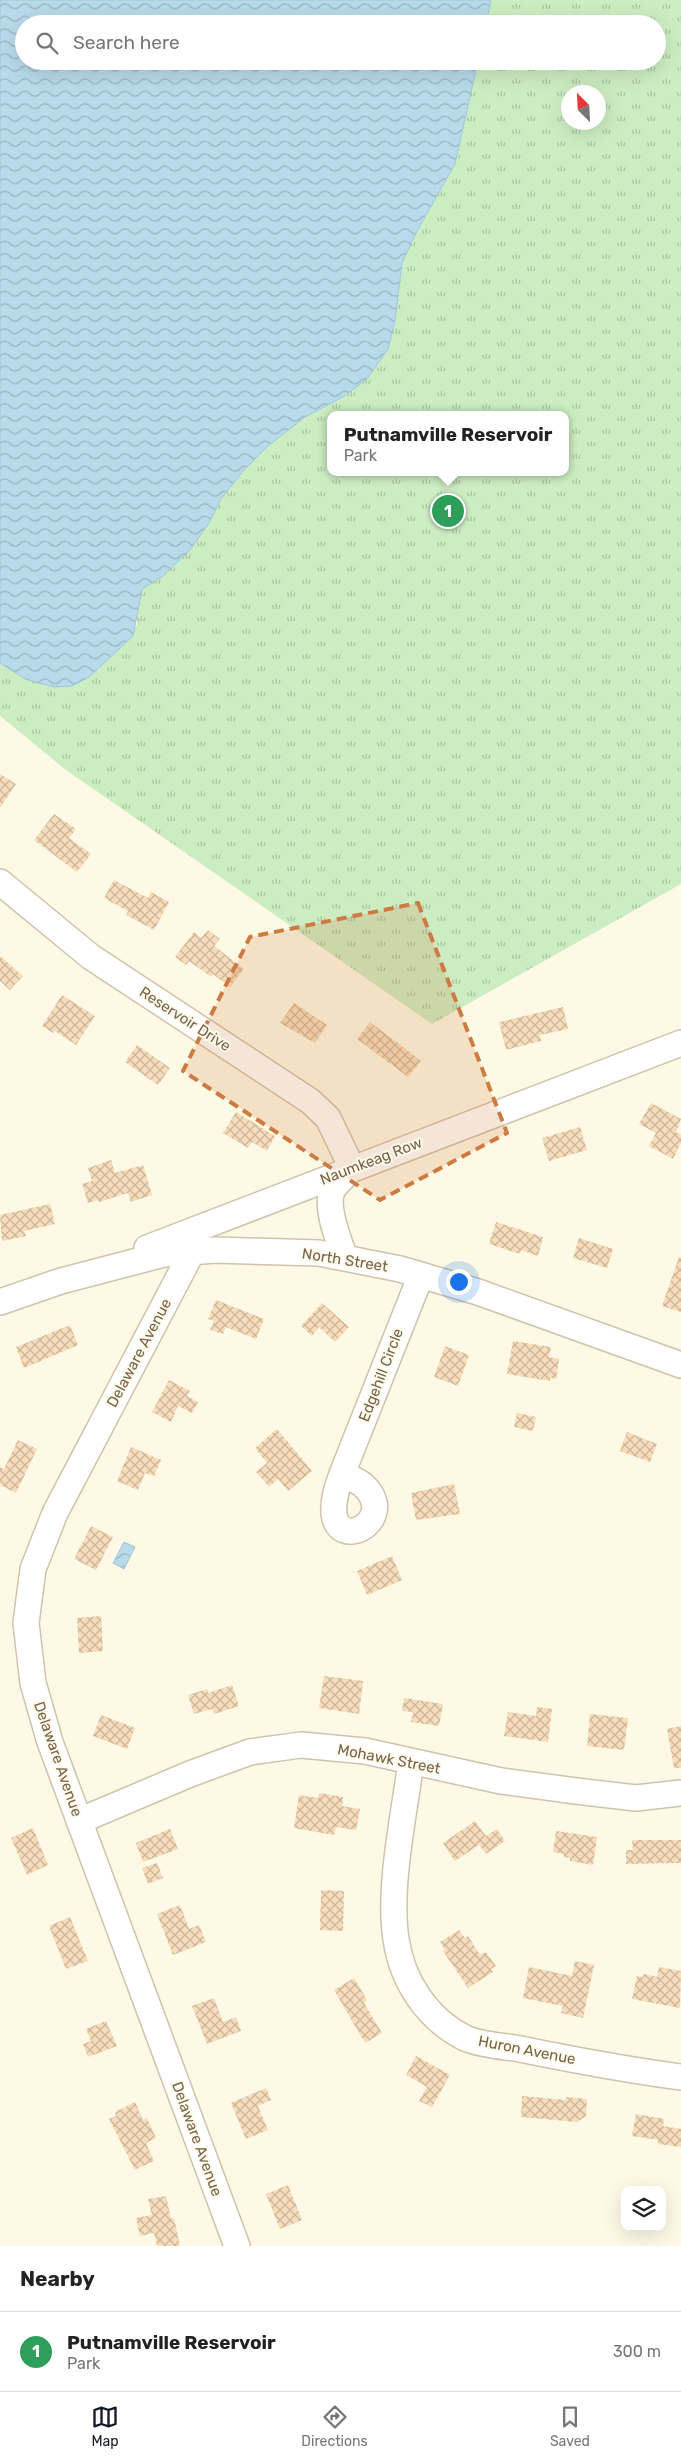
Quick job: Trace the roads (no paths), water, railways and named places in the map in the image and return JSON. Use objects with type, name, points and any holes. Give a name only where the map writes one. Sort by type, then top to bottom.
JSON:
[{"type":"street","name":"Reservoir Drive","points":[[0,882],[91,957],[310,1101],[328,1118],[352,1168]]},
{"type":"street","name":"Naumkeag Row","points":[[61,1281],[681,1043]]},
{"type":"street","points":[[345,1258],[334,1224],[330,1202],[333,1190],[352,1168]]},
{"type":"street","name":"North Street","points":[[0,1302],[61,1281],[164,1254],[215,1250],[320,1253],[420,1275],[478,1292],[681,1365]]},
{"type":"street","name":"Delaware Avenue","points":[[192,1252],[56,1513],[33,1569],[26,1623],[33,1682],[50,1742],[237,2246]]},
{"type":"street","name":"Edgehill Circle","points":[[342,1474],[420,1275]]},
{"type":"street","name":"Mohawk Street","points":[[80,1821],[190,1774],[250,1752],[301,1745],[365,1751],[501,1781],[585,1792],[636,1798],[681,1793]]},
{"type":"street","name":"Huron Avenue","points":[[411,1762],[394,1898],[396,1939],[402,1968],[420,2000],[432,2014],[466,2039],[616,2068],[681,2077]]},
{"type":"water","points":[[0,0],[491,0],[488,15],[15,15],[15,70],[476,70],[455,164],[418,229],[402,263],[395,321],[388,349],[367,379],[343,397],[305,417],[268,446],[243,471],[221,499],[209,523],[190,550],[162,577],[142,589],[133,636],[89,677],[72,686],[54,687],[25,679],[0,663]]},
{"type":"water","points":[[124,1542],[135,1547],[124,1569],[113,1563]]},
{"type":"place","name":"Putnamville Reservoir","points":[[448,511]]}]
